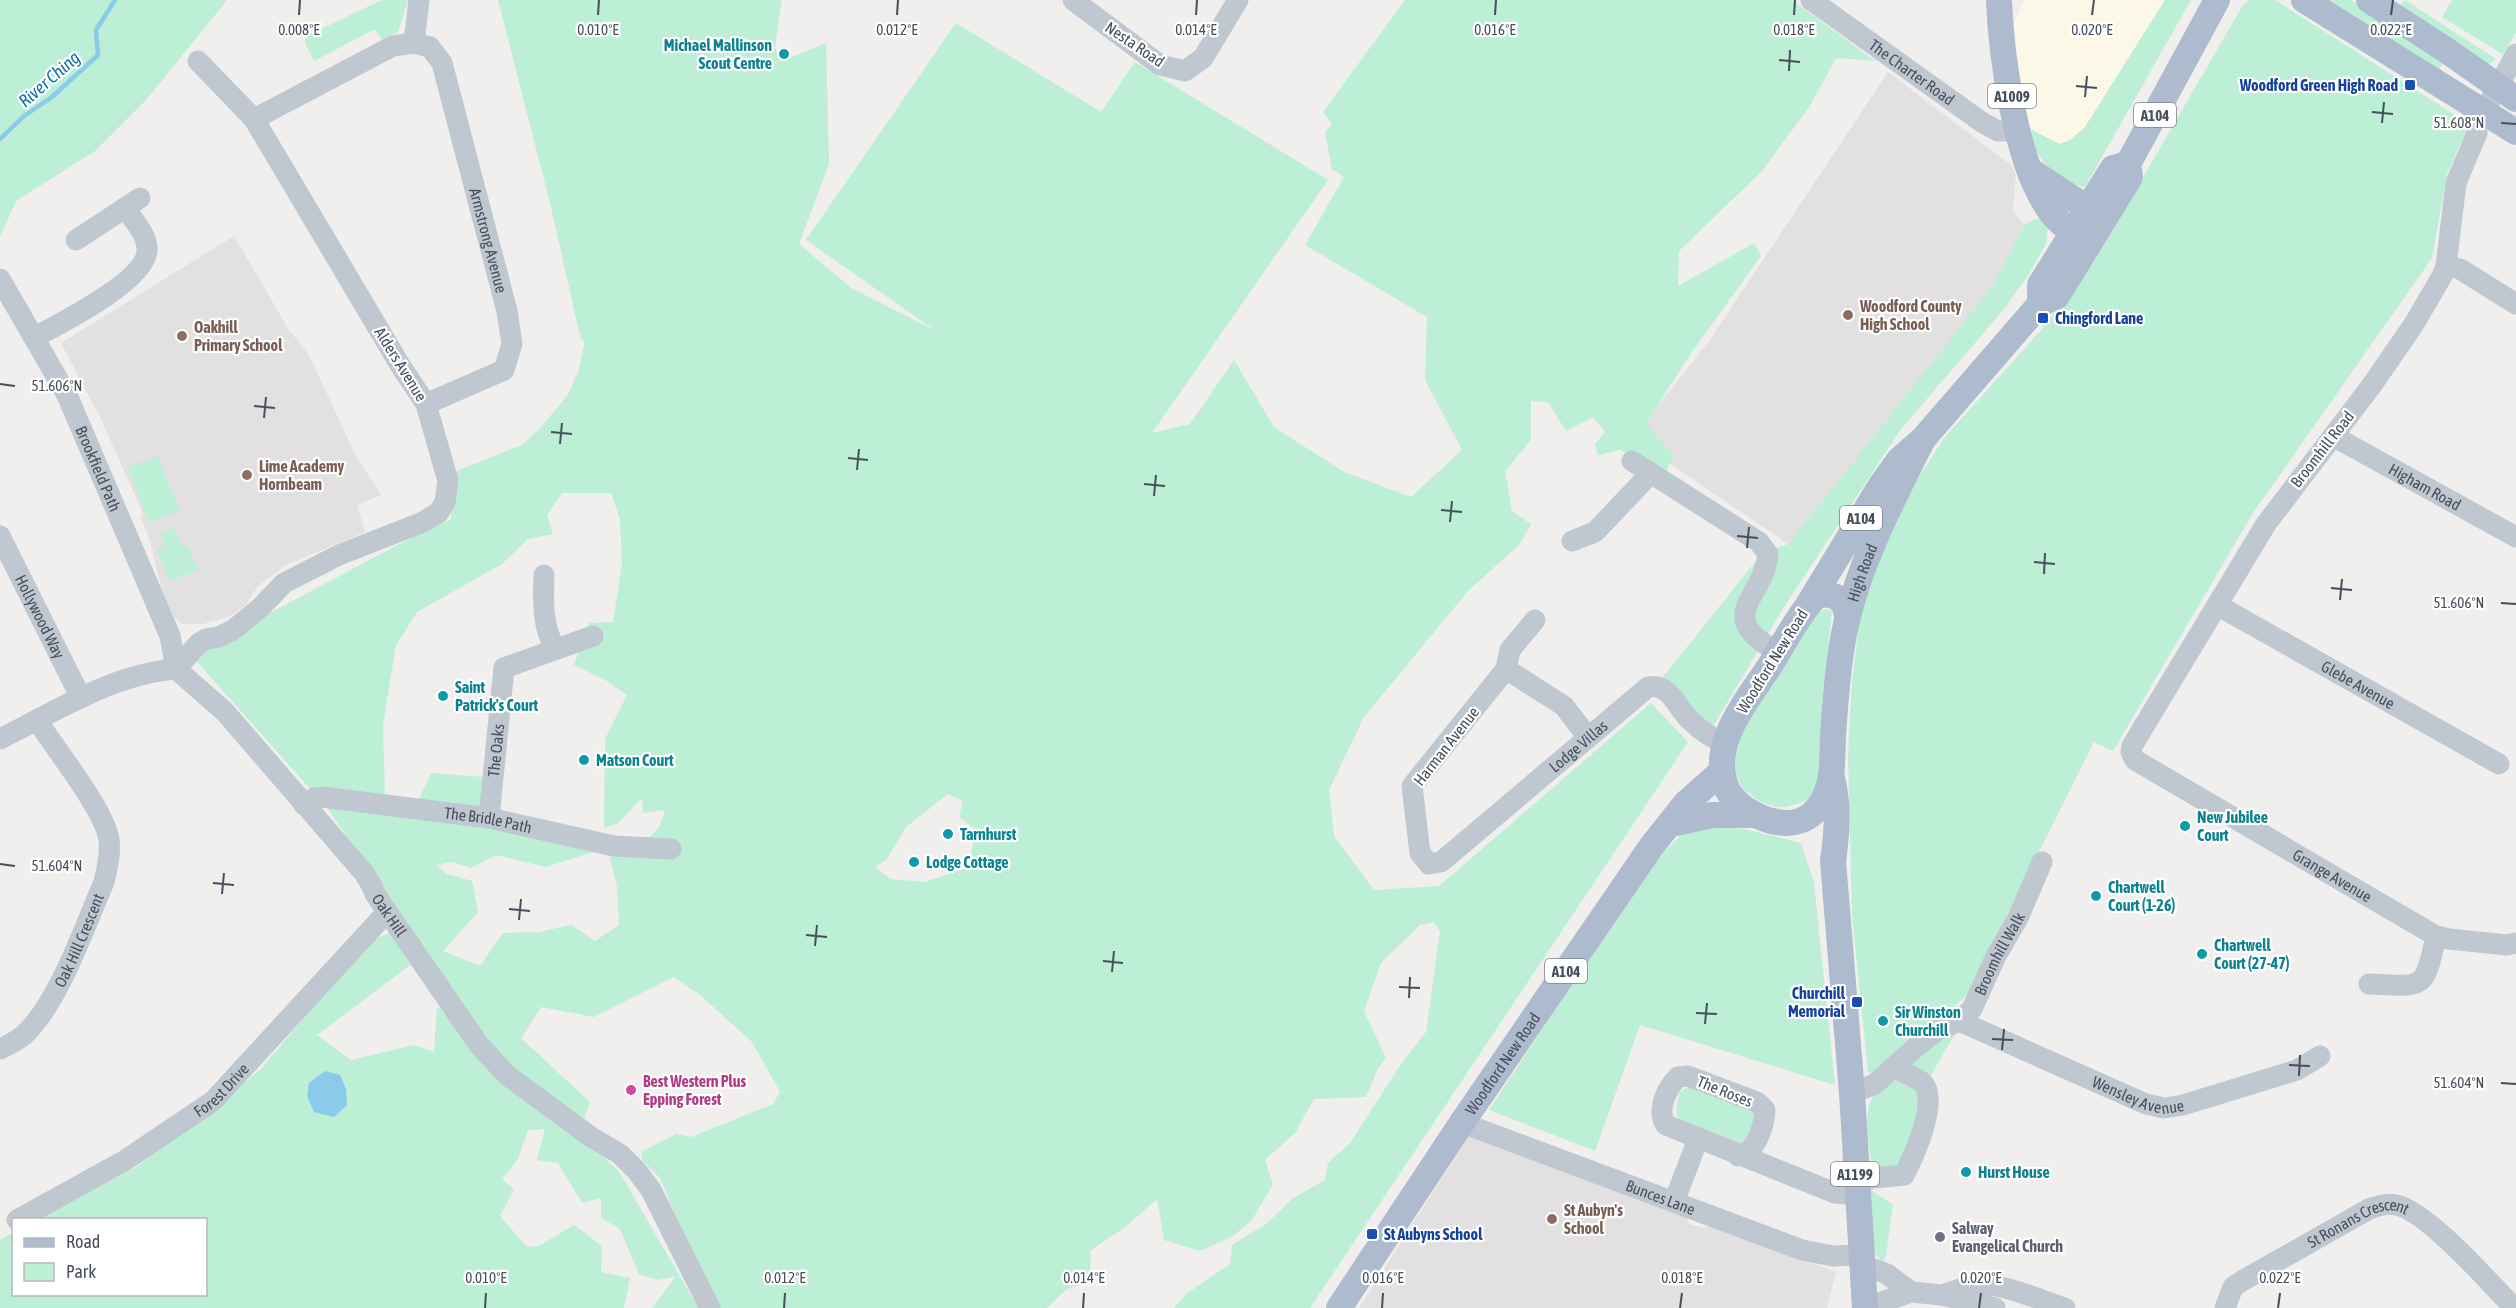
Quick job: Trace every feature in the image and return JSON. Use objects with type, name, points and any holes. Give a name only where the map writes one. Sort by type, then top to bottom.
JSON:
[{"type":"main road","name":"A1009","points":[[1999,0],[2009,83],[2019,131],[2036,186],[2048,208],[2080,238]]},
{"type":"main road","name":"A104","points":[[1923,439],[2040,304],[2057,296],[2080,238],[2096,214],[2113,168],[2128,164],[2217,0]]},
{"type":"main road","points":[[2304,0],[2481,122],[2516,132]]},
{"type":"main road","points":[[2369,0],[2507,92]]},
{"type":"main road","points":[[2031,171],[2096,214]]},
{"type":"main road","name":"High Road","points":[[1808,605],[1881,485],[1899,460],[1923,439]]},
{"type":"main road","name":"High Road","points":[[1831,775],[1838,671],[1847,616],[1877,533],[1923,439]]},
{"type":"main road","name":"Woodford New Road","points":[[1833,861],[1809,831],[1792,824],[1755,815],[1736,801],[1730,793],[1722,771],[1722,755],[1736,718],[1808,605],[1819,596],[1834,596],[1844,604],[1847,616]]},
{"type":"main road","name":"Woodford New Road","points":[[1339,1308],[1463,1121],[1651,847],[1685,804],[1722,771]]},
{"type":"main road","points":[[1792,824],[1802,821],[1818,809],[1830,786],[1831,775]]},
{"type":"main road","name":"A1199","points":[[1831,775],[1837,802],[1833,861],[1852,1093],[1865,1308]]},
{"type":"main road","name":"Woodford New Road","points":[[1671,824],[1712,815],[1755,815]]},
{"type":"street","points":[[254,119],[393,46],[414,43],[419,0]]},
{"type":"street","name":"Nesta Road","points":[[1073,0],[1160,65],[1185,71],[1203,58],[1238,0]]},
{"type":"street","name":"The Charter Road","points":[[1812,0],[1983,123],[1998,131],[2019,131]]},
{"type":"street","name":"Armstrong Avenue","points":[[414,43],[430,47],[442,63],[507,310],[512,344],[504,370],[426,404]]},
{"type":"street","name":"Broomhill Road","points":[[2131,752],[2132,746],[2266,524],[2414,324],[2442,276],[2446,266],[2456,183],[2481,122],[2507,92],[2516,54]]},
{"type":"street","name":"Alders Avenue","points":[[176,669],[198,644],[233,630],[261,607],[284,583],[339,555],[423,522],[439,512],[445,502],[448,481],[426,404],[400,365],[254,119],[198,61]]},
{"type":"street","points":[[35,337],[87,309],[134,274],[145,260],[148,250],[133,203],[76,240]]},
{"type":"street","points":[[2446,266],[2460,269],[2516,304]]},
{"type":"street","name":"Brookfield Path","points":[[0,279],[67,395],[170,636],[176,669]]},
{"type":"street","name":"Higham Road","points":[[2333,436],[2516,537]]},
{"type":"street","points":[[1632,461],[1759,542],[1768,554],[1767,561],[1744,612],[1749,630],[1766,646],[1778,652]]},
{"type":"street","points":[[1572,542],[1595,532],[1650,474]]},
{"type":"street","name":"Hollywood Way","points":[[0,536],[81,698]]},
{"type":"street","points":[[544,575],[543,594],[548,638],[556,649]]},
{"type":"street","name":"Glebe Avenue","points":[[2217,605],[2499,764]]},
{"type":"street","name":"Harman Avenue","points":[[1429,864],[1420,853],[1412,786],[1506,669],[1510,650],[1535,620]]},
{"type":"street","name":"The Oaks","points":[[489,818],[504,668],[593,636]]},
{"type":"street","points":[[0,739],[81,698],[129,678],[176,669]]},
{"type":"street","name":"Oak Hill","points":[[176,669],[225,712],[364,873],[387,912],[478,1045],[508,1076],[591,1137],[620,1154],[637,1171],[651,1190],[710,1308]]},
{"type":"street","points":[[1506,669],[1564,706],[1587,736]]},
{"type":"street","name":"Lodge Villas","points":[[1429,864],[1441,862],[1587,736],[1648,687],[1655,686],[1670,693],[1688,718],[1707,735],[1725,742]]},
{"type":"street","name":"Oak Hill Crescent","points":[[0,1049],[22,1037],[51,1001],[104,882],[109,861],[109,840],[102,819],[37,720]]},
{"type":"street","name":"Grange Avenue","points":[[2131,752],[2135,760],[2436,936],[2507,945],[2516,943]]},
{"type":"street","name":"The Bridle Path","points":[[304,805],[314,798],[322,797],[489,818],[614,846],[671,849]]},
{"type":"street","name":"Broomhill Walk","points":[[1852,1093],[1875,1084],[1938,1030],[1959,1022],[1972,1009],[1996,956],[2018,918],[2042,862]]},
{"type":"street","name":"Forest Drive","points":[[20,1218],[124,1161],[213,1101],[387,912]]},
{"type":"street","points":[[2369,984],[2410,986],[2421,981],[2428,972],[2436,936]]},
{"type":"street","name":"Wensley Avenue","points":[[1959,1022],[2146,1104],[2164,1108],[2183,1105],[2297,1070],[2320,1056]]},
{"type":"street","name":"The Roses","points":[[1738,1156],[1747,1155],[1753,1148],[1764,1120],[1765,1110],[1756,1102],[1707,1083],[1688,1076],[1678,1077],[1671,1084],[1661,1110],[1662,1119],[1666,1125],[1738,1156],[1834,1193],[1904,1175],[1924,1127],[1929,1100],[1928,1090],[1921,1081],[1895,1067]]},
{"type":"street","name":"Bunces Lane","points":[[1463,1121],[1473,1127],[1812,1253],[1861,1259]]},
{"type":"street","points":[[1674,1202],[1698,1138]]},
{"type":"street","name":"St Ronans Crescent","points":[[2225,1308],[2233,1287],[2242,1281],[2369,1209],[2384,1204],[2398,1205],[2440,1233],[2514,1308]]},
{"type":"street","points":[[1861,1259],[1887,1274],[1911,1292]]},
{"type":"street","points":[[1942,1295],[1966,1287],[1982,1285],[2063,1307]]},
{"type":"street","points":[[1865,1308],[1911,1292],[1942,1295],[1995,1308]]},
{"type":"street","points":[[2039,1308],[2063,1307]]},
{"type":"shaded area","points":[[2024,0],[2165,0],[2085,127],[2070,140],[2059,144],[2036,134],[2027,121],[2015,57],[2014,24]]},
{"type":"shaded area","name":"Woodford County High School","points":[[1888,72],[2011,165],[2016,175],[2013,210],[2024,225],[1993,285],[1788,544],[1632,438],[1709,341]]},
{"type":"shaded area","points":[[234,236],[289,330],[309,355],[355,454],[381,495],[357,505],[365,532],[286,565],[258,586],[245,606],[228,617],[203,624],[183,624],[167,612],[150,541],[140,516],[143,514],[101,419],[61,343]]},
{"type":"shaded area","name":"St Aubyn's School","points":[[1470,1134],[1686,1215],[1689,1224],[1705,1228],[1711,1226],[1836,1272],[1827,1308],[1359,1308]]},
{"type":"green space","points":[[0,0],[227,0],[147,99],[95,151],[16,201],[0,237]]},
{"type":"green space","points":[[382,0],[408,0],[398,32],[382,40],[375,29],[314,61],[305,43],[306,36]]},
{"type":"green space","points":[[498,0],[782,0],[775,47],[780,62],[826,43],[829,164],[799,244],[851,288],[936,331],[806,240],[956,23],[1101,112],[1135,62],[1328,180],[1152,433],[1190,424],[1234,360],[1274,427],[1344,472],[1411,497],[1462,450],[1425,380],[1427,317],[1305,245],[1344,177],[1332,169],[1325,133],[1332,124],[1323,112],[1405,0],[1792,0],[1875,61],[1836,58],[1810,106],[1762,171],[1679,251],[1678,286],[1754,243],[1761,256],[1694,349],[1646,423],[1674,456],[1665,473],[1620,450],[1598,455],[1595,444],[1605,432],[1593,417],[1566,431],[1548,402],[1531,401],[1531,440],[1505,471],[1512,511],[1531,524],[1519,545],[1468,591],[1364,717],[1329,790],[1334,836],[1374,890],[1439,886],[1651,703],[1688,742],[1310,1308],[1174,1308],[1186,1294],[1230,1264],[1232,1245],[1266,1224],[1292,1199],[1325,1180],[1328,1163],[1350,1143],[1401,1064],[1426,1032],[1440,932],[1434,922],[1420,925],[1381,963],[1364,1011],[1386,1058],[1378,1068],[1366,1097],[1314,1099],[1295,1133],[1265,1160],[1273,1184],[1252,1220],[1233,1236],[1200,1251],[1164,1240],[1157,1199],[1125,1227],[1090,1251],[1091,1281],[1067,1289],[1047,1308],[652,1308],[676,1276],[658,1280],[639,1274],[620,1229],[601,1218],[601,1198],[582,1203],[558,1163],[537,1160],[545,1129],[528,1130],[518,1159],[502,1179],[514,1189],[500,1216],[527,1247],[539,1246],[574,1225],[602,1246],[601,1272],[630,1278],[624,1308],[0,1308],[0,1240],[12,1234],[12,1296],[207,1296],[207,1218],[40,1218],[138,1166],[261,1069],[368,941],[393,932],[410,965],[317,1035],[351,1060],[414,1045],[434,1052],[437,1009],[456,996],[328,809],[191,655],[437,524],[451,520],[454,472],[522,445],[538,430],[568,395],[579,369],[585,341],[581,340],[550,203]],"holes":[[[562,493],[611,493],[620,519],[622,564],[613,622],[589,623],[574,665],[607,681],[627,695],[605,739],[604,828],[618,823],[642,798],[643,813],[665,810],[653,834],[640,842],[614,850],[610,858],[617,887],[619,925],[595,941],[571,925],[539,932],[503,933],[480,966],[443,951],[478,912],[472,881],[447,874],[436,865],[452,862],[471,868],[496,855],[546,867],[593,852],[574,834],[480,813],[484,777],[431,773],[412,815],[385,798],[383,725],[396,645],[417,612],[502,564],[528,539],[553,534],[547,515]],[[948,794],[963,801],[959,817],[975,829],[969,867],[925,882],[890,879],[875,867],[887,859],[906,827]],[[673,977],[700,995],[752,1042],[780,1092],[773,1104],[691,1137],[676,1134],[641,1152],[643,1161],[660,1178],[706,1291],[693,1299],[620,1173],[587,1140],[560,1106],[584,1118],[590,1102],[521,1038],[541,1007],[594,1017]]]},
{"type":"green space","points":[[2165,0],[2191,0],[2085,187],[2065,181],[2049,169],[2028,135],[2032,130],[2059,144],[2070,140],[2085,127]]},
{"type":"green space","points":[[2250,0],[2275,0],[2469,124],[2447,174],[2432,258],[2253,513],[2113,751],[2094,742],[1967,995],[1874,1074],[1868,1072],[1852,915],[1848,754],[1852,682],[1860,613],[1883,552],[1910,491],[1944,438],[2042,329],[2109,236],[2243,5]]},
{"type":"green space","points":[[2314,0],[2351,0],[2444,61],[2437,74]]},
{"type":"green space","points":[[2405,0],[2496,59],[2487,66],[2398,7]]},
{"type":"green space","points":[[2452,0],[2516,0],[2516,32],[2505,52],[2502,54],[2442,17]]},
{"type":"green space","points":[[2043,215],[2048,226],[2046,244],[2029,274],[2004,309],[1901,429],[1782,610],[1714,725],[1709,726],[1690,709],[1663,677],[1759,557],[1788,544],[1993,285],[2024,225]]},
{"type":"green space","points":[[158,456],[179,511],[149,522],[128,467]]},
{"type":"green space","points":[[174,528],[182,547],[188,545],[198,570],[170,581],[156,549],[165,545],[161,534]]},
{"type":"green space","points":[[1826,609],[1832,611],[1822,704],[1821,771],[1817,785],[1806,801],[1787,807],[1776,807],[1761,802],[1743,789],[1734,771],[1733,754],[1741,730],[1818,612]]},
{"type":"green space","points":[[1706,826],[1744,829],[1801,843],[1814,883],[1835,1085],[1640,1025],[1595,1151],[1489,1110],[1647,870],[1681,835]]},
{"type":"green space","points":[[1955,1034],[1931,1075],[1907,1069],[1937,1035]]},
{"type":"green space","points":[[1903,1079],[1912,1083],[1924,1100],[1899,1168],[1872,1168],[1867,1126],[1871,1101],[1877,1091],[1888,1083]]},
{"type":"green space","points":[[1694,1084],[1760,1111],[1749,1147],[1680,1125],[1677,1108],[1680,1092]]},
{"type":"green space","points":[[1871,1190],[1893,1205],[1886,1256],[1883,1262],[1871,1250]]},
{"type":"water","points":[[325,1071],[340,1075],[346,1089],[347,1105],[334,1117],[314,1112],[307,1096],[309,1083]]},
{"type":"waterway","name":"River Ching","points":[[0,139],[24,116],[52,97],[98,55],[96,30],[115,0]]},
{"type":"place","name":"Michael Mallinson Scout Centre","points":[[784,54]]},
{"type":"place","name":"Woodford Green High Road","points":[[2410,85]]},
{"type":"place","name":"Woodford County High School","points":[[1848,315]]},
{"type":"place","name":"Chingford Lane","points":[[2043,318]]},
{"type":"place","name":"Oakhill Primary School","points":[[182,336]]},
{"type":"place","name":"Lime Academy Hornbeam","points":[[247,475]]},
{"type":"place","name":"Saint Patrick's Court","points":[[443,696]]},
{"type":"place","name":"Matson Court","points":[[584,760]]},
{"type":"place","name":"New Jubilee Court","points":[[2185,826]]},
{"type":"place","name":"Tarnhurst","points":[[948,834]]},
{"type":"place","name":"Lodge Cottage","points":[[914,862]]},
{"type":"place","name":"Chartwell Court (1-26)","points":[[2096,896]]},
{"type":"place","name":"Chartwell Court (27-47)","points":[[2202,954]]},
{"type":"place","name":"Churchill Memorial","points":[[1857,1002]]},
{"type":"place","name":"Sir Winston Churchill","points":[[1883,1021]]},
{"type":"place","name":"Best Western Plus Epping Forest","points":[[631,1090]]},
{"type":"place","name":"Hurst House","points":[[1966,1172]]},
{"type":"place","name":"St Aubyn's School","points":[[1552,1219]]},
{"type":"place","name":"St Aubyns School","points":[[1372,1234]]},
{"type":"place","name":"Salway Evangelical Church","points":[[1940,1237]]}]
